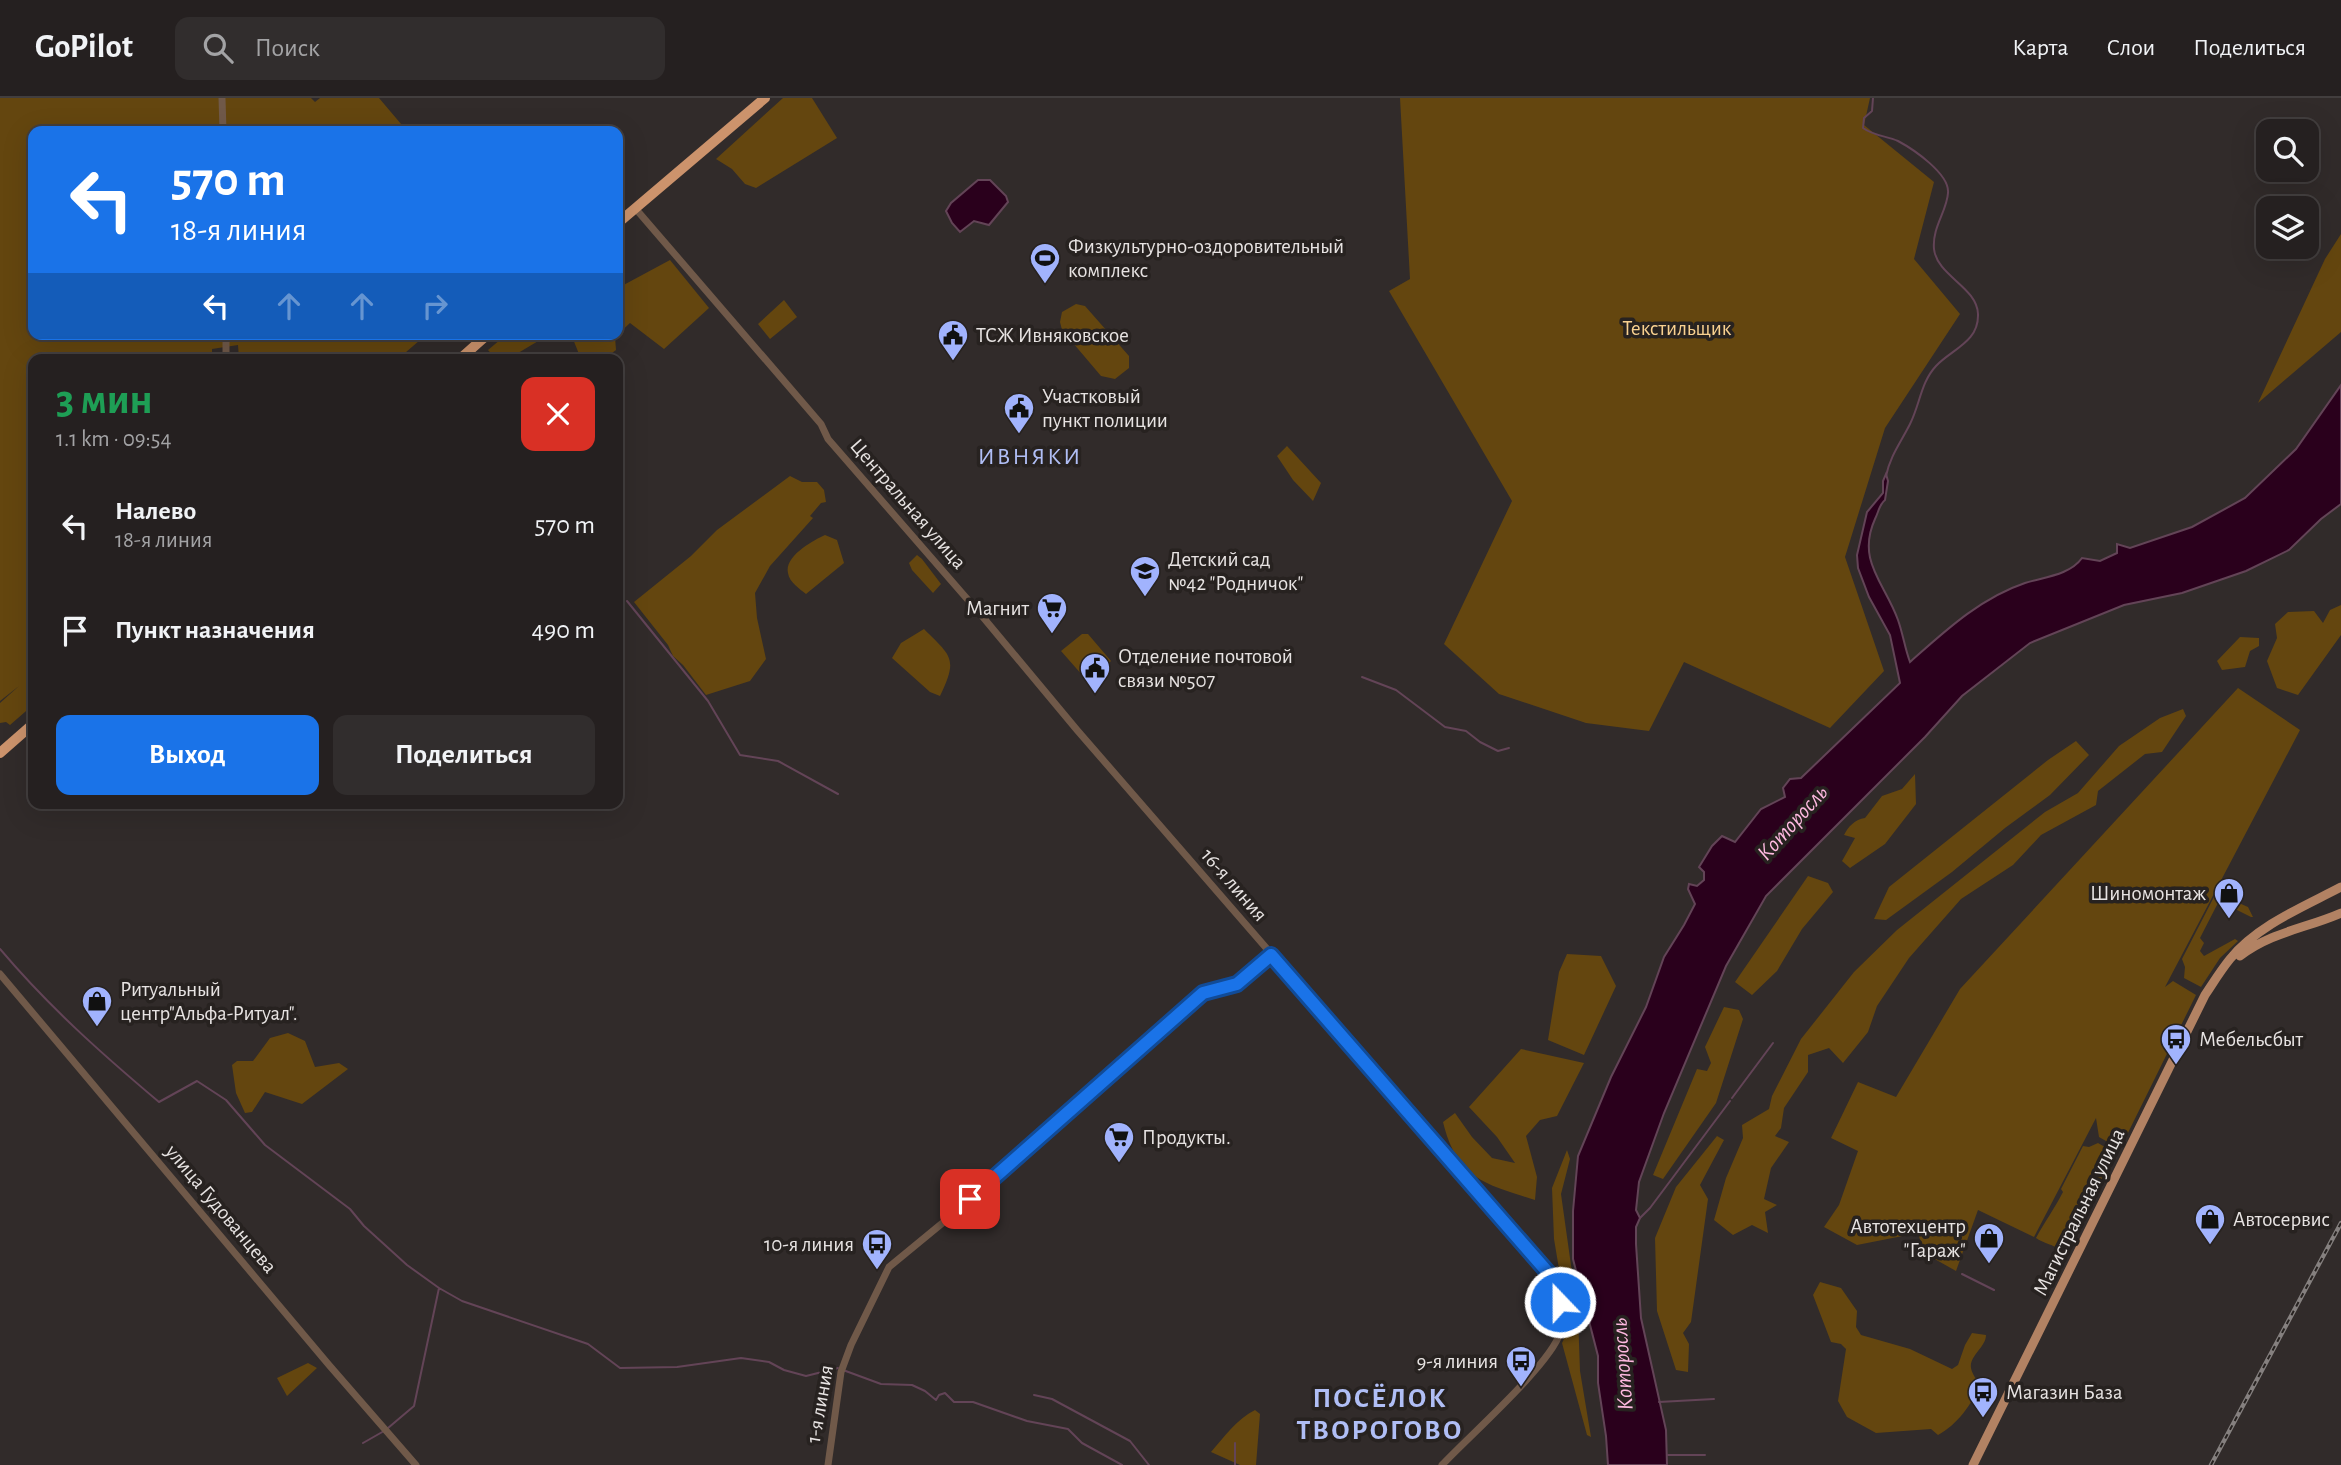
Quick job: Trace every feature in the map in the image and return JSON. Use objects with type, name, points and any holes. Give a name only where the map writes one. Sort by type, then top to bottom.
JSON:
[{"type":"highway","points":[[623,218],[765,98]]},
{"type":"highway","points":[[466,354],[481,340]]},
{"type":"highway","points":[[0,753],[28,728]]},
{"type":"main road","name":"Магистральная улица","points":[[1973,1465],[2190,1023],[2218,975],[2262,936],[2307,904],[2341,887]]},
{"type":"main road","points":[[2307,904],[2302,909],[2303,916],[2308,922],[2316,923]]},
{"type":"main road","name":"Магистральная улица","points":[[2262,936],[2316,923],[2341,913]]},
{"type":"street","points":[[222,98],[223,126]]},
{"type":"street","name":"Центральная улица","points":[[635,208],[821,424],[828,439],[856,472],[1156,821]]},
{"type":"street","name":"16-я линия","points":[[1156,821],[1551,1276],[1560,1302],[1561,1325],[1556,1342],[1537,1367],[1442,1465]]},
{"type":"street","name":"1-я линия","points":[[828,1465],[842,1369],[889,1267],[951,1216],[1203,993],[1237,984],[1271,955]]},
{"type":"street","name":"улица Гудованцева","points":[[0,974],[328,1365],[416,1465]]},
{"type":"green space","points":[[0,98],[311,98],[315,102],[320,98],[379,98],[403,126],[28,126],[28,340],[420,340],[404,354],[239,354],[238,345],[212,349],[212,354],[28,354],[28,709],[10,725],[6,722],[0,723],[0,703],[19,686],[0,701]]},
{"type":"green space","points":[[783,98],[812,98],[837,138],[756,188],[745,184],[732,169],[716,159]]},
{"type":"green space","name":"Текстильщик","points":[[1400,98],[1870,98],[1864,125],[1934,182],[1914,259],[1960,314],[1885,428],[1845,557],[1884,671],[1830,728],[1684,662],[1649,731],[1586,723],[1499,694],[1444,644],[1512,501],[1389,291],[1410,279]]},
{"type":"green space","points":[[2341,234],[2341,332],[2258,403],[2325,259]]},
{"type":"green space","points":[[670,260],[709,308],[664,349],[630,323],[623,330],[623,285]]},
{"type":"green space","points":[[784,300],[797,317],[770,339],[758,324]]},
{"type":"green space","points":[[1076,304],[1085,306],[1129,356],[1129,368],[1115,379],[1101,376],[1062,330],[1062,312]]},
{"type":"green space","points":[[500,340],[540,340],[516,354],[492,354],[488,350]]},
{"type":"green space","points":[[573,340],[615,340],[616,350],[611,354],[579,354]]},
{"type":"green space","points":[[1287,446],[1321,483],[1313,501],[1293,480],[1277,456]]},
{"type":"green space","points":[[790,476],[802,482],[817,482],[824,490],[826,502],[821,503],[810,516],[813,518],[770,566],[755,593],[757,618],[766,659],[750,681],[706,695],[673,656],[668,645],[634,602],[691,556],[717,530]]},
{"type":"green space","points":[[825,535],[837,540],[844,563],[806,594],[790,579],[788,567],[795,555]]},
{"type":"green space","points":[[917,555],[941,584],[933,593],[909,563]]},
{"type":"green space","points":[[2341,605],[2341,635],[2298,695],[2277,688],[2267,661],[2277,638],[2275,624],[2288,612],[2314,611],[2323,623],[2330,610]]},
{"type":"green space","points":[[924,629],[946,652],[949,659],[949,673],[940,696],[930,692],[892,658],[901,643]]},
{"type":"green space","points":[[1082,634],[1088,634],[1111,661],[1104,668],[1095,671],[1092,669],[1083,676],[1061,651]]},
{"type":"green space","points":[[2240,637],[2259,638],[2259,646],[2250,651],[2245,667],[2222,670],[2217,661]]},
{"type":"green space","points":[[2238,688],[2300,730],[2165,987],[2173,981],[2196,995],[2120,1149],[2099,1137],[2096,1118],[2034,1237],[1978,1210],[1956,1271],[1924,1253],[1918,1233],[1857,1245],[1824,1227],[1839,1205],[1858,1151],[1831,1138],[1858,1082],[1896,1097],[1960,989]]},
{"type":"green space","points":[[2183,709],[2186,716],[2162,752],[2145,754],[2098,791],[2096,805],[2041,835],[2013,865],[1961,899],[1909,958],[1877,1006],[1868,1032],[1843,1063],[1829,1048],[1808,1055],[1808,1072],[1784,1108],[1781,1128],[1775,1136],[1789,1142],[1771,1168],[1764,1199],[1777,1205],[1765,1212],[1768,1233],[1752,1225],[1733,1235],[1714,1220],[1726,1178],[1743,1138],[1742,1125],[1769,1109],[1772,1096],[1801,1039],[1854,972],[1897,930],[2045,812],[2078,793],[2119,746],[2160,718]]},
{"type":"green space","points":[[2076,741],[2089,755],[2050,795],[1886,920],[1874,919],[1889,887],[2048,760]]},
{"type":"green space","points":[[1915,774],[1916,804],[1885,844],[1850,868],[1842,861],[1855,838],[1844,835],[1848,829],[1865,818],[1882,796],[1902,789]]},
{"type":"green space","points":[[1808,876],[1828,883],[1833,892],[1802,929],[1777,971],[1752,995],[1735,982]]},
{"type":"green space","points":[[2216,893],[2248,907],[2253,917],[2219,901],[2200,938],[2204,943],[2200,951],[2204,956],[2235,939],[2238,941],[2220,958],[2201,987],[2184,978],[2185,967],[2182,959]]},
{"type":"green space","points":[[1567,954],[1601,956],[1616,986],[1584,1055],[1548,1040],[1559,972]]},
{"type":"green space","points":[[1724,1007],[1739,1010],[1743,1019],[1716,1103],[1663,1179],[1653,1175],[1697,1069],[1707,1071],[1711,1063],[1705,1047]]},
{"type":"green space","points":[[288,1033],[305,1041],[315,1067],[339,1063],[348,1069],[302,1104],[265,1092],[252,1112],[245,1113],[236,1093],[232,1065],[237,1061],[253,1061],[270,1038]]},
{"type":"green space","points":[[1521,1049],[1584,1063],[1557,1116],[1540,1120],[1526,1136],[1537,1177],[1535,1200],[1501,1189],[1465,1168],[1456,1156],[1443,1122],[1455,1113],[1472,1137],[1492,1158],[1515,1163],[1497,1137],[1469,1107]]},
{"type":"green space","points":[[1717,1136],[1724,1140],[1700,1185],[1708,1199],[1691,1322],[1683,1333],[1689,1344],[1688,1372],[1676,1370],[1657,1311],[1655,1238],[1676,1187]]},
{"type":"green space","points":[[2098,1143],[2117,1154],[2063,1261],[2056,1248],[2036,1238],[2063,1192],[2061,1189],[2083,1146],[2089,1147]]},
{"type":"green space","points":[[1567,1150],[1570,1159],[1561,1194],[1578,1315],[1580,1371],[1591,1437],[1587,1435],[1562,1343],[1569,1329],[1554,1239],[1552,1188]]},
{"type":"green space","points":[[1820,1282],[1841,1288],[1857,1311],[1856,1327],[1861,1335],[1910,1349],[1952,1369],[1958,1365],[1972,1333],[1986,1335],[1971,1364],[1972,1372],[1980,1385],[1958,1420],[1938,1435],[1931,1429],[1876,1433],[1847,1417],[1838,1401],[1846,1349],[1841,1344],[1831,1342],[1813,1295]]},
{"type":"green space","points":[[308,1363],[317,1368],[287,1396],[277,1378]]},
{"type":"green space","points":[[1255,1410],[1260,1414],[1256,1465],[1240,1465],[1211,1452],[1237,1423]]},
{"type":"water","points":[[978,180],[990,180],[1006,196],[1008,202],[989,225],[974,221],[960,232],[946,211],[951,203]]},
{"type":"water","name":"Которосль","points":[[2341,385],[2341,504],[2289,550],[2246,571],[2182,593],[2124,605],[2030,643],[1962,696],[1925,737],[1766,896],[1726,966],[1664,1113],[1639,1182],[1636,1210],[1640,1218],[1636,1227],[1636,1244],[1641,1318],[1666,1430],[1667,1465],[1608,1465],[1598,1383],[1598,1356],[1573,1259],[1573,1211],[1578,1156],[1611,1077],[1646,1007],[1664,957],[1695,904],[1688,889],[1689,884],[1697,886],[1704,880],[1704,872],[1699,867],[1712,846],[1722,836],[1735,842],[1761,809],[1785,797],[1783,788],[1790,779],[1801,778],[1900,683],[1890,635],[1869,597],[1858,568],[1857,555],[1867,512],[1883,493],[1886,474],[1888,481],[1885,500],[1880,506],[1870,534],[1870,560],[1893,607],[1910,662],[1963,617],[2009,589],[2064,572],[2082,558],[2100,561],[2117,553],[2117,544],[2130,548],[2192,527],[2245,498],[2296,449]]},
{"type":"waterway","points":[[1873,98],[1872,111],[1864,118],[1863,128],[1898,141],[1912,150],[1937,170],[1947,186],[1947,200],[1935,234],[1934,249],[1942,267],[1971,296],[1978,314],[1974,332],[1942,360],[1927,379],[1886,476]]},
{"type":"waterway","points":[[627,601],[708,701],[740,755],[778,761],[838,794]]},
{"type":"waterway","points":[[1362,677],[1396,690],[1445,727],[1466,731],[1498,751],[1509,748]]},
{"type":"waterway","points":[[0,949],[76,1029],[159,1102],[197,1081],[226,1100],[265,1145],[350,1209],[364,1226],[407,1265],[462,1301],[588,1344],[620,1368],[677,1367],[741,1358],[769,1362],[784,1370],[806,1376],[838,1368]]},
{"type":"waterway","points":[[1732,1098],[1773,1043]]},
{"type":"waterway","points":[[1640,1218],[1730,1101]]},
{"type":"waterway","points":[[1962,1274],[1994,1290]]},
{"type":"waterway","points":[[388,1428],[414,1406],[439,1288]]},
{"type":"waterway","points":[[843,1370],[881,1384],[912,1385],[936,1400],[939,1395],[945,1393],[954,1402],[973,1402],[1027,1421],[1068,1429],[1082,1443],[1122,1465]]},
{"type":"waterway","points":[[1034,1395],[1052,1399],[1130,1441],[1149,1465]]},
{"type":"waterway","points":[[1659,1402],[1714,1399]]},
{"type":"waterway","points":[[363,1443],[384,1431]]},
{"type":"waterway","points":[[1235,1443],[1235,1465]]},
{"type":"waterway","points":[[1668,1455],[1705,1455]]},
{"type":"railway","points":[[2211,1465],[2341,1223]]},
{"type":"place","name":"Физкультурно-оздоровительный комплекс","points":[[1045,285]]},
{"type":"place","name":"ТСЖ Ивняковское","points":[[953,362]]},
{"type":"place","name":"Участковый пункт полиции","points":[[1019,435]]},
{"type":"place","name":"Детский сад №42 \"Родничок\"","points":[[1145,598]]},
{"type":"place","name":"Магнит","points":[[1052,635]]},
{"type":"place","name":"Отделение почтовой связи №507","points":[[1095,695]]},
{"type":"place","name":"Шиномонтаж","points":[[2229,920]]},
{"type":"place","name":"Ритуальный центр\"Альфа-Ритуал\".","points":[[97,1028]]},
{"type":"place","name":"Мебельсбыт","points":[[2176,1066]]},
{"type":"place","name":"Продукты.","points":[[1119,1164]]},
{"type":"place","name":"Автосервис","points":[[2210,1246]]},
{"type":"place","name":"Автотехцентр \"Гараж\"","points":[[1989,1265]]},
{"type":"place","name":"10-я линия","points":[[877,1271]]},
{"type":"place","name":"9-я линия","points":[[1521,1388]]},
{"type":"place","name":"Магазин База","points":[[1983,1419]]},
{"type":"district","name":"ИВНЯКИ","points":[[1030,457]]},
{"type":"district","name":"ПОСЁЛОК ТВОРОГОВО","points":[[1380,1415]]},
{"type":"route","points":[[970,1199],[1203,993],[1237,984],[1271,955],[1551,1276],[1560,1302]]}]
